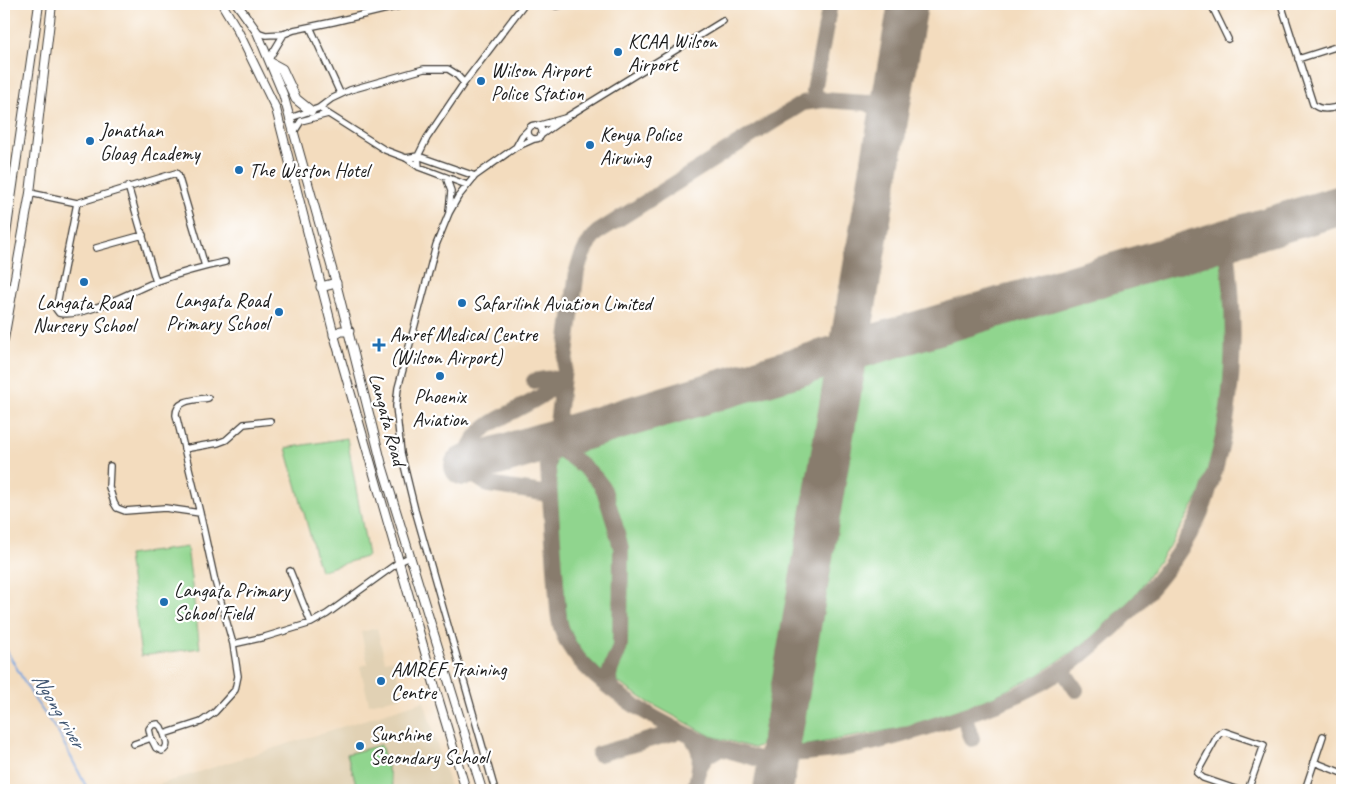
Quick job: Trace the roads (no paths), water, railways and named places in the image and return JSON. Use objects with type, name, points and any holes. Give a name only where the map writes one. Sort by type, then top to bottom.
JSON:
[{"type":"main road","points":[[4,248],[8,189],[39,4]]},
{"type":"main road","points":[[4,339],[6,308],[30,193],[52,4]]},
{"type":"main road","name":"Langata Road","points":[[216,4],[242,41]]},
{"type":"main road","name":"Langata Road","points":[[222,4],[276,109],[334,335],[466,790]]},
{"type":"main road","name":"Langata Road","points":[[233,4],[255,30]]},
{"type":"main road","name":"Langata Road","points":[[238,4],[255,30],[270,61],[290,118],[349,330],[382,465],[482,790]]},
{"type":"main road","points":[[270,61],[282,69],[296,99],[315,110]]},
{"type":"main road","points":[[30,66],[45,68]]},
{"type":"main road","points":[[321,287],[336,283]]},
{"type":"main road","points":[[334,335],[341,331],[349,330]]},
{"type":"street","points":[[255,30],[263,35],[284,34],[294,30],[408,4]]},
{"type":"street","points":[[419,166],[418,156],[427,138],[464,83],[524,4]]},
{"type":"street","points":[[552,4],[556,6],[567,4]]},
{"type":"street","points":[[1211,4],[1228,39]]},
{"type":"street","points":[[1281,4],[1311,100],[1316,108],[1342,106]]},
{"type":"street","points":[[495,790],[415,510],[401,453],[397,422],[398,388],[436,245],[449,213],[475,176],[516,147],[538,138],[566,118],[723,21]]},
{"type":"street","points":[[310,27],[340,93]]},
{"type":"street","points":[[270,61],[284,34]]},
{"type":"street","points":[[1298,59],[1342,45]]},
{"type":"street","points":[[290,118],[315,110],[340,93],[431,68],[448,69],[456,74],[464,83]]},
{"type":"street","points":[[315,110],[328,114],[385,150],[467,185]]},
{"type":"street","points":[[294,132],[301,121],[328,114]]},
{"type":"street","points":[[516,147],[522,136],[531,127],[566,118]]},
{"type":"street","points":[[537,126],[542,131],[541,135]]},
{"type":"street","points":[[528,130],[530,137],[534,139]]},
{"type":"street","points":[[406,158],[418,156],[475,176]]},
{"type":"street","points":[[30,193],[77,203],[173,173],[178,175],[205,266]]},
{"type":"street","points":[[446,177],[450,191],[449,213]]},
{"type":"street","points":[[128,186],[144,234],[156,282]]},
{"type":"street","points":[[77,203],[56,311],[64,314],[74,314],[156,282],[205,266],[225,262]]},
{"type":"street","points":[[96,248],[144,234]]},
{"type":"street","points":[[164,734],[201,722],[215,712],[235,690],[238,676],[233,644],[215,582],[176,410],[178,406],[185,402],[208,398]]},
{"type":"street","points":[[184,449],[218,443],[226,440],[244,424],[270,420]]},
{"type":"street","points":[[110,466],[109,487],[117,508],[125,511],[165,508],[200,513]]},
{"type":"street","points":[[233,644],[265,637],[311,623],[327,614],[410,556]]},
{"type":"street","points":[[290,572],[311,623]]},
{"type":"street","points":[[158,724],[164,734],[167,744],[162,750],[156,748],[149,729],[152,725],[158,724]]},
{"type":"street","points":[[1238,790],[1203,778],[1198,773],[1222,730],[1264,745],[1248,790]]},
{"type":"street","points":[[1305,790],[1323,736]]},
{"type":"street","points":[[134,744],[152,738]]},
{"type":"street","points":[[1314,762],[1342,773]]},
{"type":"waterway","name":"Ngong river","points":[[4,646],[35,700],[59,734],[88,790]]},
{"type":"place","name":"KCAA Wilson Airport","points":[[618,52]]},
{"type":"place","name":"Wilson Airport Police Station","points":[[481,81]]},
{"type":"place","name":"Jonathan Gloag Academy","points":[[90,141]]},
{"type":"place","name":"Kenya Police Airwing","points":[[590,145]]},
{"type":"place","name":"The Weston Hotel","points":[[239,170]]},
{"type":"place","name":"Langata Road Nursery School","points":[[84,282]]},
{"type":"place","name":"Safarilink Aviation Limited","points":[[462,303]]},
{"type":"place","name":"Langata Road Primary School","points":[[279,312]]},
{"type":"place","name":"Amref Medical Centre (Wilson Airport)","points":[[379,345]]},
{"type":"place","name":"Phoenix Aviation","points":[[440,376]]},
{"type":"place","name":"Langata Primary School Field","points":[[164,602]]},
{"type":"place","name":"AMREF Training Centre","points":[[381,681]]},
{"type":"place","name":"Sunshine Secondary School","points":[[360,746]]}]
